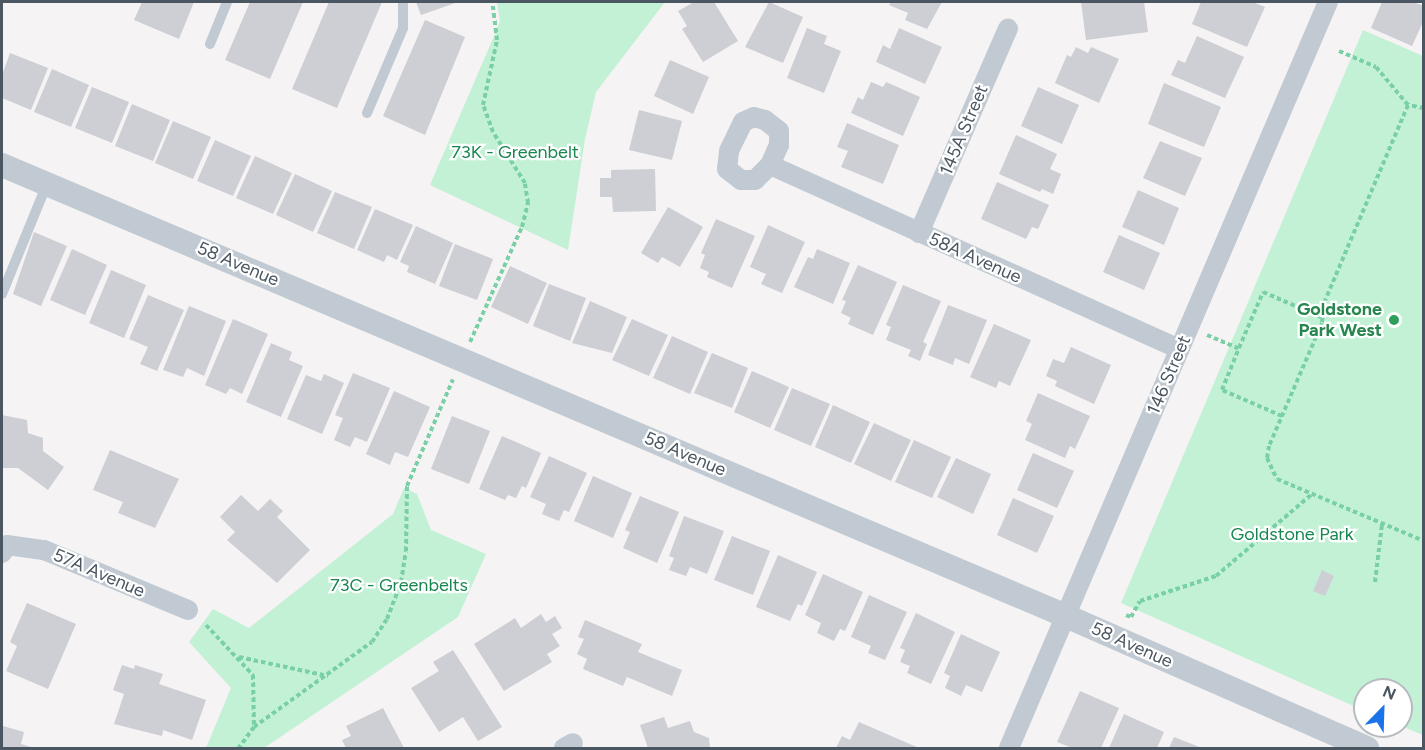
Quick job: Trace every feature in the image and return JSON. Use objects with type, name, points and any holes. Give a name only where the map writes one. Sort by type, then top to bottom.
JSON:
[{"type":"street","name":"146 Street","points":[[1009,748],[1328,2]]},
{"type":"street","name":"145A Street","points":[[919,233],[1008,28]]},
{"type":"street","name":"58 Avenue","points":[[2,165],[1066,616],[1367,748]]},
{"type":"street","name":"58A Avenue","points":[[770,165],[1180,350]]},
{"type":"street","name":"57A Avenue","points":[[4,549],[44,550],[188,610]]},
{"type":"lane","points":[[210,44],[227,2]]},
{"type":"lane","points":[[367,113],[403,28],[403,2]]},
{"type":"lane","points":[[2,294],[47,184]]},
{"type":"path","points":[[470,342],[522,226],[528,203],[525,183],[493,132],[483,105],[497,40],[492,2]]},
{"type":"path","points":[[1339,51],[1376,67],[1408,105],[1424,108]]},
{"type":"path","points":[[1408,105],[1324,303],[1323,318],[1269,446],[1269,465],[1277,479],[1424,542]]},
{"type":"path","points":[[1282,416],[1222,390],[1239,348],[1263,292],[1323,318]]},
{"type":"path","points":[[1200,332],[1239,348]]},
{"type":"path","points":[[239,748],[254,727],[329,676],[372,642],[387,619],[401,582],[406,551],[407,486],[455,375]]},
{"type":"path","points":[[1122,613],[1131,617],[1140,601],[1216,576],[1312,494]]},
{"type":"path","points":[[1375,582],[1382,524]]},
{"type":"path","points":[[206,625],[239,657],[253,675],[254,727]]},
{"type":"path","points":[[239,657],[329,676]]},
{"type":"green space","name":"73K - Greenbelt","points":[[497,2],[665,2],[596,92],[585,139],[568,250],[430,185],[500,22]]},
{"type":"green space","name":"Goldstone Park","points":[[1363,30],[1423,56],[1423,735],[1413,731],[1413,678],[1353,678],[1353,706],[1121,603]]},
{"type":"green space","name":"73C - Greenbelts","points":[[404,488],[417,494],[431,530],[486,554],[458,617],[264,748],[206,748],[231,688],[189,642],[213,609],[249,628],[393,514]]},
{"type":"building","points":[[142,2],[194,2],[179,39],[134,20]]},
{"type":"building","points":[[250,2],[303,2],[270,79],[225,60]]},
{"type":"building","points":[[329,2],[382,2],[337,108],[292,89]]},
{"type":"building","points":[[416,2],[458,2],[421,15]]},
{"type":"building","points":[[694,2],[714,2],[738,41],[703,62],[682,29],[687,26],[678,11]]},
{"type":"building","points":[[769,2],[803,17],[783,63],[745,47]]},
{"type":"building","points":[[891,2],[942,2],[927,29],[905,20],[908,13],[889,5]]},
{"type":"building","points":[[1081,2],[1144,2],[1148,32],[1086,40]]},
{"type":"building","points":[[1201,2],[1252,2],[1265,7],[1247,47],[1192,24]]},
{"type":"building","points":[[1382,2],[1413,2],[1424,6],[1424,20],[1412,46],[1371,28]]},
{"type":"building","points":[[425,20],[465,37],[425,135],[383,116]]},
{"type":"building","points":[[807,28],[827,36],[824,44],[841,51],[824,93],[787,78]]},
{"type":"building","points":[[899,28],[942,47],[925,84],[876,62],[883,45],[890,49]]},
{"type":"building","points":[[1197,36],[1244,57],[1225,98],[1171,75],[1178,60],[1185,63]]},
{"type":"building","points":[[1076,47],[1088,53],[1091,47],[1119,59],[1099,103],[1055,83],[1067,55],[1071,57]]},
{"type":"building","points":[[10,53],[48,68],[31,110],[2,98],[2,75]]},
{"type":"building","points":[[670,60],[709,77],[693,114],[654,96]]},
{"type":"building","points":[[52,69],[89,85],[71,127],[34,112]]},
{"type":"building","points":[[871,82],[883,87],[886,82],[920,97],[903,136],[851,113],[858,97],[863,100]]},
{"type":"building","points":[[1164,83],[1221,107],[1204,147],[1148,124]]},
{"type":"building","points":[[92,87],[129,102],[112,143],[75,128]]},
{"type":"building","points":[[1038,87],[1079,105],[1062,144],[1021,126]]},
{"type":"building","points":[[132,104],[170,120],[153,161],[115,146]]},
{"type":"building","points":[[639,110],[682,121],[672,160],[629,150]]},
{"type":"building","points":[[173,121],[211,137],[193,179],[155,163]]},
{"type":"building","points":[[847,123],[899,145],[883,184],[841,167],[848,151],[837,147]]},
{"type":"building","points":[[1016,135],[1057,154],[1050,169],[1061,174],[1053,194],[1042,189],[1040,192],[999,174]]},
{"type":"building","points":[[215,140],[251,156],[233,196],[197,181]]},
{"type":"building","points":[[1160,141],[1202,158],[1185,196],[1143,178]]},
{"type":"building","points":[[255,156],[292,173],[273,214],[236,198]]},
{"type":"building","points":[[655,169],[656,211],[613,212],[612,197],[600,197],[600,178],[611,178],[611,170]]},
{"type":"building","points":[[295,174],[332,191],[313,232],[276,215]]},
{"type":"building","points":[[997,182],[1049,205],[1038,229],[1032,227],[1026,239],[981,219]]},
{"type":"building","points":[[1138,190],[1179,208],[1164,245],[1122,227]]},
{"type":"building","points":[[335,192],[372,207],[354,249],[317,233]]},
{"type":"building","points":[[668,207],[703,227],[680,267],[662,257],[658,263],[641,253]]},
{"type":"building","points":[[375,209],[413,225],[397,260],[387,255],[384,262],[357,250]]},
{"type":"building","points":[[716,219],[755,236],[732,288],[707,277],[709,272],[700,268],[705,255],[701,253]]},
{"type":"building","points":[[768,225],[805,242],[782,293],[761,284],[766,274],[750,267]]},
{"type":"building","points":[[416,226],[453,243],[435,284],[407,272],[409,266],[400,262]]},
{"type":"building","points":[[34,232],[67,246],[41,306],[13,294]]},
{"type":"building","points":[[1119,235],[1160,253],[1144,290],[1103,272]]},
{"type":"building","points":[[455,244],[493,259],[477,300],[439,286]]},
{"type":"building","points":[[72,249],[107,265],[85,315],[50,300]]},
{"type":"building","points":[[817,249],[850,263],[833,304],[794,287],[808,257],[813,259]]},
{"type":"building","points":[[858,265],[897,282],[873,335],[848,324],[851,318],[841,313],[846,301],[842,300]]},
{"type":"building","points":[[510,266],[547,283],[528,324],[491,307]]},
{"type":"building","points":[[111,270],[146,285],[124,338],[89,323]]},
{"type":"building","points":[[549,284],[586,298],[570,341],[533,326]]},
{"type":"building","points":[[903,285],[941,301],[923,342],[927,344],[920,361],[908,356],[911,350],[886,340],[891,327],[886,325]]},
{"type":"building","points":[[148,295],[184,310],[157,371],[140,364],[148,347],[129,339]]},
{"type":"building","points":[[590,301],[627,317],[612,353],[572,343]]},
{"type":"building","points":[[948,305],[987,320],[969,364],[955,358],[953,365],[928,355]]},
{"type":"building","points":[[189,306],[226,321],[204,376],[187,368],[183,377],[163,370]]},
{"type":"building","points":[[233,319],[268,334],[242,394],[230,388],[226,394],[205,385]]},
{"type":"building","points":[[632,319],[668,335],[649,376],[612,360]]},
{"type":"building","points":[[994,324],[1031,340],[1010,386],[999,381],[996,388],[970,377]]},
{"type":"building","points":[[672,336],[708,352],[690,394],[653,378]]},
{"type":"building","points":[[271,343],[292,352],[289,360],[303,366],[281,417],[246,402]]},
{"type":"building","points":[[1071,347],[1111,365],[1094,404],[1055,386],[1057,381],[1046,376],[1053,359],[1064,363]]},
{"type":"building","points":[[712,353],[748,368],[732,408],[694,393]]},
{"type":"building","points":[[752,371],[789,387],[770,428],[734,412]]},
{"type":"building","points":[[353,373],[390,388],[367,442],[355,437],[350,447],[334,440],[343,418],[335,415]]},
{"type":"building","points":[[324,374],[344,383],[322,434],[287,419],[306,375],[321,381]]},
{"type":"building","points":[[792,388],[830,404],[811,446],[774,430]]},
{"type":"building","points":[[394,391],[430,407],[408,457],[395,452],[390,465],[366,454]]},
{"type":"building","points":[[1038,393],[1090,416],[1075,449],[1070,446],[1065,458],[1025,440],[1032,424],[1026,421]]},
{"type":"building","points":[[833,405],[870,422],[851,463],[815,447]]},
{"type":"building","points":[[2,415],[27,420],[28,433],[43,438],[43,451],[64,467],[48,490],[18,468],[2,468]]},
{"type":"building","points":[[452,416],[490,431],[469,484],[431,469]]},
{"type":"building","points":[[874,423],[911,440],[891,481],[854,464]]},
{"type":"building","points":[[502,436],[541,453],[526,488],[522,486],[516,498],[508,495],[505,500],[479,489]]},
{"type":"building","points":[[914,440],[951,457],[932,498],[895,482]]},
{"type":"building","points":[[110,450],[179,479],[155,528],[118,513],[123,502],[93,490]]},
{"type":"building","points":[[1033,453],[1074,471],[1057,508],[1017,490]]},
{"type":"building","points":[[549,456],[587,473],[569,512],[564,510],[559,521],[542,514],[546,504],[530,497]]},
{"type":"building","points":[[956,458],[991,474],[973,514],[937,497]]},
{"type":"building","points":[[593,476],[632,493],[613,538],[574,521]]},
{"type":"building","points":[[241,495],[258,511],[270,499],[283,511],[277,517],[310,550],[277,583],[227,540],[235,532],[220,517]]},
{"type":"building","points":[[640,496],[679,512],[657,563],[623,548],[630,532],[625,530]]},
{"type":"building","points":[[1013,498],[1054,516],[1037,553],[997,535]]},
{"type":"building","points":[[684,516],[724,531],[707,574],[690,567],[686,576],[669,570],[674,558],[669,556]]},
{"type":"building","points":[[732,536],[770,551],[753,595],[714,580]]},
{"type":"building","points":[[778,555],[817,572],[802,606],[798,604],[790,621],[756,607]]},
{"type":"building","points":[[1322,570],[1334,576],[1325,596],[1313,591]]},
{"type":"building","points":[[823,574],[863,592],[845,631],[840,629],[834,641],[817,633],[821,623],[805,615]]},
{"type":"building","points":[[869,595],[907,612],[885,660],[868,653],[871,646],[851,637]]},
{"type":"building","points":[[27,603],[76,624],[48,689],[6,671],[17,646],[10,642]]},
{"type":"building","points":[[916,613],[955,632],[931,684],[907,673],[910,666],[900,662],[905,650],[900,648]]},
{"type":"building","points":[[541,614],[546,622],[555,616],[562,628],[552,634],[560,646],[547,654],[552,662],[504,691],[474,644],[515,618],[521,628]]},
{"type":"building","points":[[585,620],[642,644],[638,652],[682,670],[672,696],[627,677],[623,686],[583,669],[587,659],[577,654],[584,639],[578,637]]},
{"type":"building","points":[[961,634],[1000,652],[982,692],[966,685],[961,696],[945,688],[950,676],[944,673]]},
{"type":"building","points":[[453,650],[502,727],[478,741],[463,717],[439,732],[411,688],[439,671],[433,662]]},
{"type":"building","points":[[122,665],[134,669],[135,665],[163,674],[159,684],[206,700],[192,740],[163,730],[162,736],[114,724],[124,694],[113,690]]},
{"type":"building","points":[[1080,691],[1119,708],[1101,748],[1072,748],[1057,742]]},
{"type":"building","points":[[383,708],[404,748],[346,748],[342,740],[351,736],[346,726]]},
{"type":"building","points":[[1124,714],[1164,732],[1157,748],[1109,748]]},
{"type":"building","points":[[664,717],[668,728],[690,721],[694,732],[709,738],[710,748],[648,748],[640,725]]},
{"type":"building","points":[[859,722],[919,748],[836,748],[842,736],[850,740]]},
{"type":"building","points":[[3,726],[24,732],[21,744],[34,748],[2,748]]},
{"type":"building","points":[[1174,737],[1202,748],[1169,748]]},
{"type":"place","name":"Goldstone Park West","points":[[1394,320]]}]
